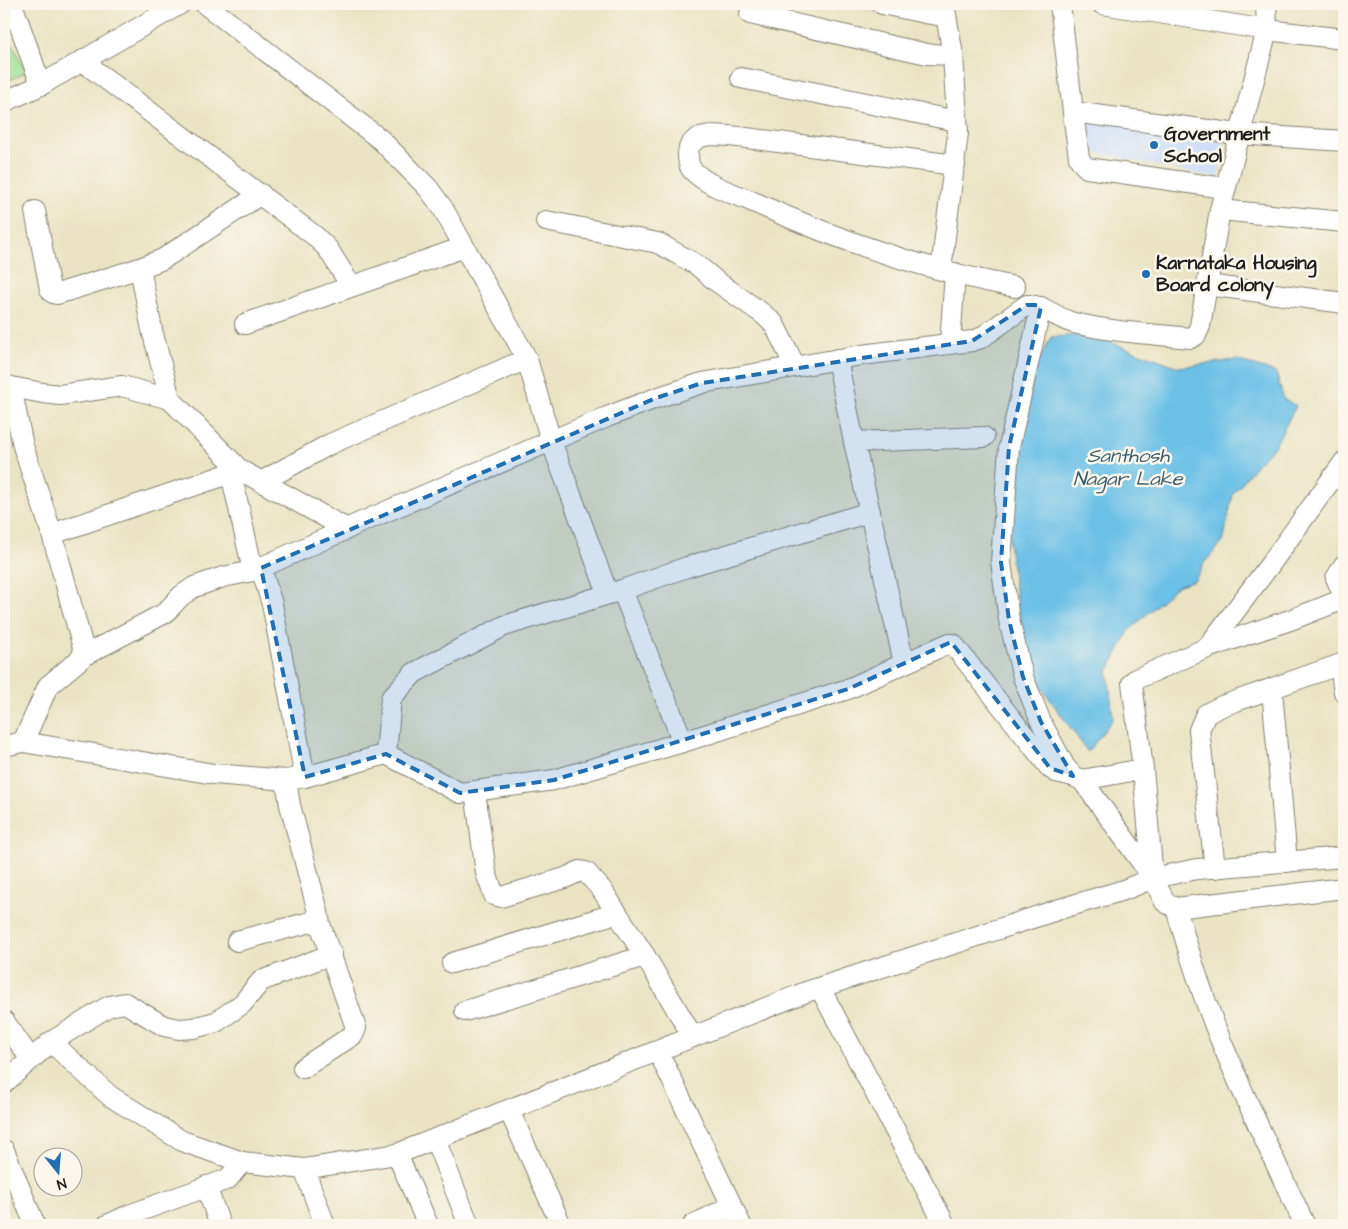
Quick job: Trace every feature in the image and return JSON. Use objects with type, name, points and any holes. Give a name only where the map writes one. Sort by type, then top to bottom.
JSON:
[{"type":"street","points":[[12,4],[41,85]]},
{"type":"street","points":[[4,102],[41,85],[180,4]]},
{"type":"street","points":[[205,4],[381,140],[428,188],[442,207],[527,359],[551,441],[615,592],[682,742]]},
{"type":"street","points":[[882,4],[925,13],[945,10],[953,55],[957,121],[948,271],[950,344]]},
{"type":"street","points":[[1060,4],[1073,112],[1082,164],[1087,168],[1224,188]]},
{"type":"street","points":[[1102,4],[1267,30],[1344,39]]},
{"type":"street","points":[[1143,769],[1078,778],[1056,772],[1050,768],[953,644],[947,644],[848,689],[682,742],[554,780],[460,793],[386,754],[296,778],[214,774],[13,744],[48,686],[85,655],[165,613],[181,596],[194,587],[223,577],[257,569],[551,441],[656,398],[702,383],[837,359],[981,338],[1027,305],[1041,307],[1072,323],[1191,338],[1196,335],[1200,326],[1224,188],[1267,30],[1266,4]]},
{"type":"street","points":[[750,14],[927,54],[953,55]]},
{"type":"street","points":[[82,61],[315,236],[328,249],[352,286]]},
{"type":"street","points":[[741,78],[957,121]]},
{"type":"street","points":[[1073,112],[1238,134],[1344,141]]},
{"type":"street","points":[[955,165],[739,137],[698,137],[691,143],[688,149],[688,159],[692,170],[713,185],[789,218],[874,251],[974,279],[1015,287]]},
{"type":"street","points":[[35,210],[50,290],[57,294],[164,259],[261,194]]},
{"type":"street","points":[[1220,210],[1344,222]]},
{"type":"street","points":[[546,221],[658,243],[696,264],[774,324],[795,366]]},
{"type":"street","points":[[245,324],[464,247]]},
{"type":"street","points":[[140,268],[152,330],[170,399],[235,472],[261,482],[347,529]]},
{"type":"street","points":[[1207,285],[1344,303]]},
{"type":"street","points":[[1041,307],[1009,447],[1001,562],[1008,620],[1023,677],[1042,722],[1065,767],[1078,778],[1153,878],[1166,902],[1176,908],[1344,888]]},
{"type":"street","points":[[261,482],[330,444],[527,359]]},
{"type":"street","points":[[837,359],[904,663]]},
{"type":"street","points":[[85,655],[52,534],[23,446],[7,386],[43,393],[60,394],[122,386],[170,399]]},
{"type":"street","points":[[854,442],[984,437]]},
{"type":"street","points":[[1207,648],[1270,566],[1344,462]]},
{"type":"street","points":[[52,534],[235,472]]},
{"type":"street","points":[[235,472],[257,569],[272,604],[296,778],[290,805],[319,920],[356,1026],[356,1031],[353,1035],[302,1068]]},
{"type":"street","points":[[386,754],[392,698],[414,673],[504,626],[615,592],[687,567],[870,512]]},
{"type":"street","points":[[1153,878],[1143,769],[1132,683],[1136,679],[1207,648],[1293,619],[1344,598],[1336,578],[1344,565]]},
{"type":"street","points":[[1215,868],[1199,730],[1206,714],[1222,706],[1342,664],[1344,692]]},
{"type":"street","points":[[1272,690],[1287,862]]},
{"type":"street","points":[[475,791],[486,873],[494,895],[502,897],[584,871],[590,875],[645,956],[693,1037]]},
{"type":"street","points":[[51,1042],[110,1096],[182,1141],[242,1162],[304,1169],[397,1154],[820,988],[1063,908],[1124,890],[1153,878],[1197,869],[1287,862],[1343,862]]},
{"type":"street","points":[[1176,908],[1196,974],[1221,1041],[1305,1225]]},
{"type":"street","points":[[452,963],[617,913]]},
{"type":"street","points":[[236,941],[319,920]]},
{"type":"street","points":[[4,1083],[30,1058],[51,1042],[109,1006],[125,1003],[164,1026],[172,1028],[208,1025],[216,1022],[242,1004],[261,981],[332,954]]},
{"type":"street","points":[[465,1011],[645,956]]},
{"type":"street","points":[[820,988],[946,1225]]},
{"type":"street","points":[[4,1021],[30,1058]]},
{"type":"street","points":[[658,1051],[741,1225]]},
{"type":"street","points":[[509,1110],[561,1225]]},
{"type":"street","points":[[435,1139],[469,1225]]},
{"type":"street","points":[[4,1150],[35,1225]]},
{"type":"street","points":[[397,1154],[428,1225]]},
{"type":"street","points":[[107,1225],[131,1220],[206,1186],[228,1179],[242,1162]]},
{"type":"street","points":[[304,1169],[325,1225]]},
{"type":"street","points":[[206,1186],[220,1225]]},
{"type":"street","points":[[693,1225],[732,1206]]},
{"type":"highlighted area","points":[[1027,305],[1041,307],[1009,447],[1001,562],[1009,620],[1023,677],[1041,722],[1073,776],[1050,768],[951,642],[848,689],[554,780],[460,793],[386,754],[305,777],[261,568],[656,398],[702,383],[972,341]]},
{"type":"shaded area","name":"Government School","points":[[1077,115],[1226,140],[1218,178],[1083,150]]},
{"type":"green space","points":[[4,27],[26,72],[4,83]]},
{"type":"water","name":"Santhosh Nagar Lake","points":[[1090,335],[1179,367],[1237,360],[1276,373],[1284,400],[1296,406],[1274,447],[1258,463],[1233,494],[1223,542],[1204,563],[1195,580],[1177,586],[1130,630],[1108,671],[1113,719],[1088,752],[1036,680],[1024,658],[1009,543],[1010,513],[1035,367],[1051,337]]},
{"type":"place","name":"Government School","points":[[1154,145]]},
{"type":"place","name":"Karnataka Housing Board colony","points":[[1146,274]]}]
